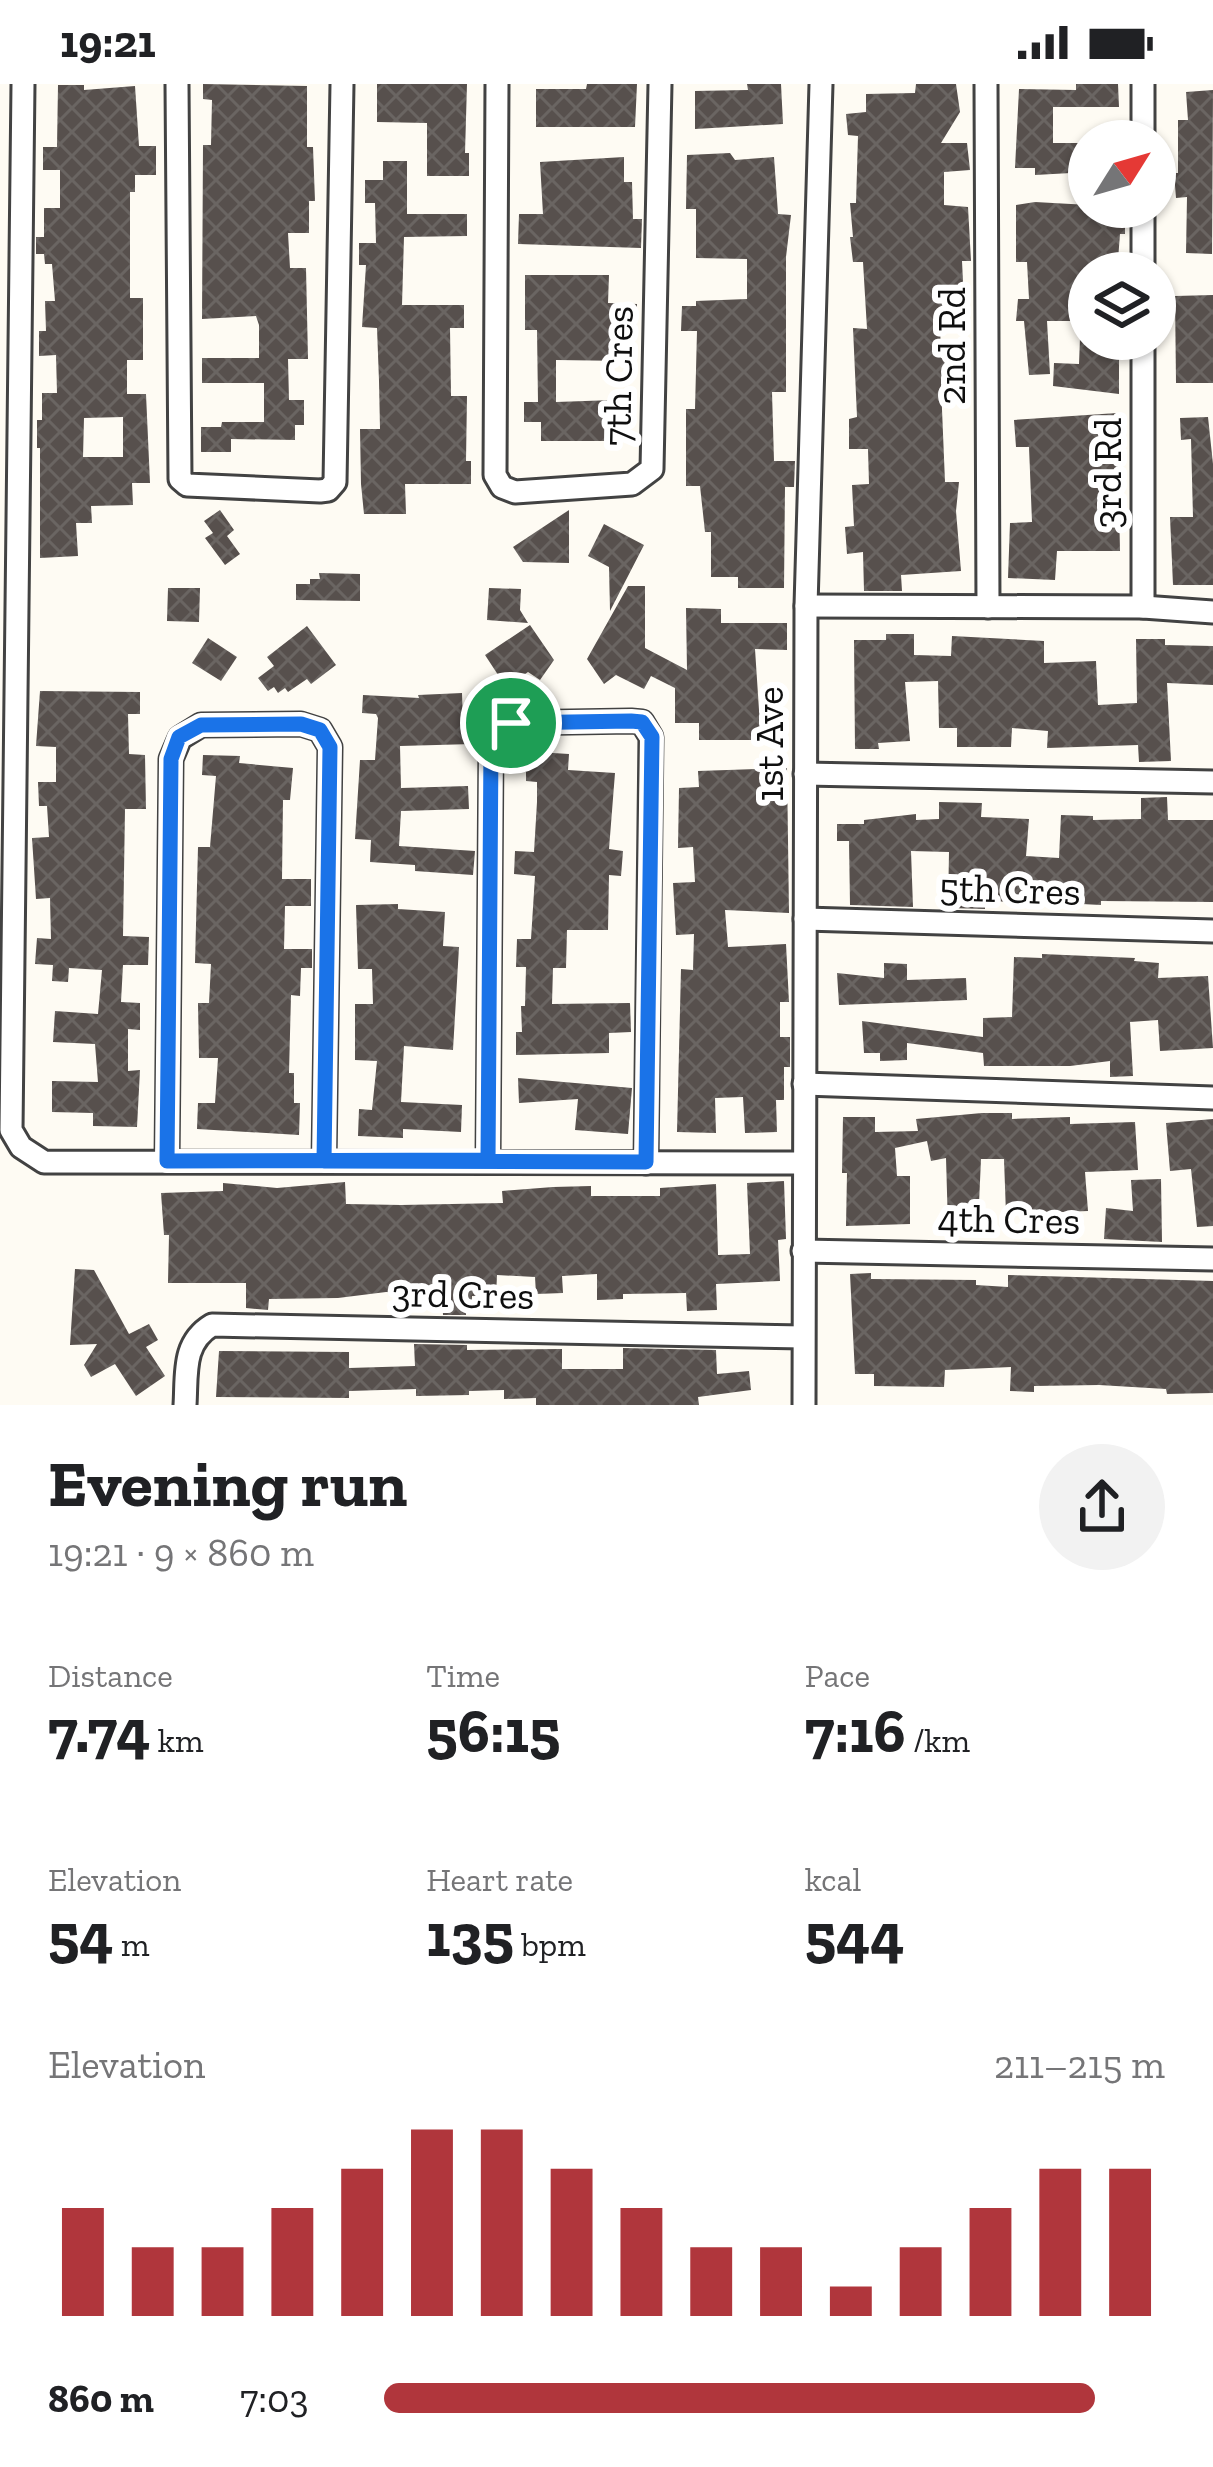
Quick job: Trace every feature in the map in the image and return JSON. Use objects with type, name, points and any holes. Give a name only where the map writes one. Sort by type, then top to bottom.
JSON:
[{"type":"street","points":[[23,84],[10,1130],[21,1147],[44,1162],[803,1162]]},
{"type":"street","points":[[177,84],[180,479],[187,485],[320,491],[335,482],[342,84]]},
{"type":"street","name":"7th Cres","points":[[497,84],[495,475],[502,487],[515,492],[632,484],[652,469],[660,84]]},
{"type":"street","name":"1st Ave","points":[[804,1405],[806,606],[821,84]]},
{"type":"street","name":"2nd Rd","points":[[986,84],[988,607]]},
{"type":"street","points":[[1143,84],[1143,120]]},
{"type":"street","name":"3rd Rd","points":[[1143,360],[1143,607]]},
{"type":"street","points":[[806,606],[1213,611]]},
{"type":"street","points":[[488,1160],[491,745],[496,730],[511,723],[631,721],[642,722],[652,737],[646,1162]]},
{"type":"street","points":[[167,1161],[171,759],[179,737],[201,725],[301,724],[320,730],[330,747],[324,1161]]},
{"type":"street","points":[[806,774],[1213,782]]},
{"type":"street","name":"5th Cres","points":[[805,919],[1213,931]]},
{"type":"street","points":[[804,1084],[1213,1098]]},
{"type":"street","name":"4th Cres","points":[[803,1251],[1213,1259]]},
{"type":"street","name":"3rd Cres","points":[[185,1405],[188,1351],[197,1334],[212,1325],[803,1337]]},
{"type":"building","points":[[203,84],[307,86],[307,147],[313,147],[315,201],[309,201],[309,233],[288,233],[290,268],[306,268],[308,359],[288,359],[289,400],[304,400],[304,425],[295,425],[295,440],[231,439],[231,452],[201,452],[201,427],[264,422],[264,383],[202,383],[202,358],[259,358],[256,316],[202,319],[203,145],[211,145],[212,100],[203,99]]},
{"type":"building","points":[[377,84],[467,84],[469,176],[427,176],[427,123],[377,122]]},
{"type":"building","points":[[587,84],[637,84],[635,127],[536,127],[536,89],[586,89]]},
{"type":"building","points":[[747,84],[781,84],[783,124],[695,129],[695,91],[748,90]]},
{"type":"building","points":[[916,84],[956,84],[960,112],[941,143],[967,143],[970,170],[944,172],[944,205],[968,207],[971,261],[962,261],[965,322],[940,322],[941,358],[959,360],[957,386],[941,385],[945,482],[959,482],[956,511],[961,571],[901,575],[902,591],[864,591],[863,552],[847,554],[845,527],[854,526],[852,485],[869,484],[868,449],[849,449],[849,419],[857,417],[853,328],[867,329],[863,262],[853,262],[850,237],[858,136],[848,135],[846,114],[866,112],[866,94],[915,93]]},
{"type":"building","points":[[1076,84],[1118,84],[1119,107],[1053,107],[1053,143],[1068,143],[1068,173],[1035,175],[1035,168],[1015,168],[1019,89],[1076,90]]},
{"type":"building","points":[[58,85],[84,85],[84,90],[135,86],[139,146],[156,146],[156,175],[135,175],[135,192],[130,192],[130,298],[143,298],[143,360],[127,360],[127,394],[146,394],[150,483],[132,483],[133,505],[91,506],[92,523],[76,523],[78,556],[40,558],[37,420],[42,420],[42,393],[57,393],[56,355],[39,356],[39,331],[46,331],[45,301],[55,301],[52,264],[45,264],[44,254],[36,254],[36,237],[44,237],[44,208],[60,208],[60,170],[43,170],[43,147],[57,147]],"holes":[[[123,417],[123,457],[83,457],[84,418]]]},
{"type":"building","points":[[1213,90],[1212,254],[1186,253],[1187,197],[1176,198],[1178,120],[1188,120],[1186,92]]},
{"type":"building","points":[[730,153],[735,160],[774,157],[778,214],[791,215],[786,257],[786,392],[772,392],[774,461],[795,461],[794,487],[785,487],[784,588],[738,588],[738,577],[711,577],[711,532],[705,532],[700,486],[686,486],[686,409],[695,409],[697,331],[681,331],[682,306],[747,299],[747,259],[696,258],[696,209],[686,209],[687,155]]},
{"type":"building","points":[[624,157],[624,182],[632,182],[633,219],[642,219],[641,248],[518,244],[519,214],[543,214],[540,162]]},
{"type":"building","points":[[383,161],[407,161],[407,214],[467,214],[467,236],[404,237],[402,305],[464,305],[464,328],[450,328],[451,396],[467,396],[466,461],[471,461],[471,484],[405,484],[406,514],[364,514],[361,484],[360,429],[380,429],[377,328],[362,327],[366,265],[359,265],[359,243],[376,243],[375,203],[365,203],[365,180],[383,180]]},
{"type":"building","points":[[1068,204],[1068,228],[1125,228],[1119,252],[1068,252],[1068,321],[1047,321],[1050,374],[1029,375],[1024,321],[1016,321],[1018,299],[1029,299],[1027,262],[1016,262],[1016,205]]},
{"type":"building","points":[[525,275],[609,275],[608,303],[637,304],[636,328],[627,327],[627,361],[556,360],[556,402],[614,400],[614,441],[541,441],[541,422],[524,422],[524,402],[538,402],[537,330],[525,330]]},
{"type":"building","points":[[1213,295],[1213,383],[1176,383],[1176,296]]},
{"type":"building","points":[[1079,360],[1119,360],[1119,394],[1053,386],[1054,363],[1079,364]]},
{"type":"building","points":[[1117,413],[1120,551],[1057,551],[1055,580],[1008,578],[1010,523],[1032,522],[1029,447],[1016,447],[1014,420]]},
{"type":"building","points":[[1208,417],[1213,585],[1173,585],[1170,517],[1193,517],[1191,439],[1181,440],[1180,418]]},
{"type":"building","points":[[220,510],[234,530],[227,536],[240,554],[225,565],[205,538],[213,533],[204,521]]},
{"type":"building","points":[[569,510],[569,563],[523,562],[513,547]]},
{"type":"building","points":[[604,524],[644,545],[610,611],[609,567],[588,556]]},
{"type":"building","points":[[319,573],[360,574],[360,601],[296,600],[296,584],[310,584],[310,579],[320,579]]},
{"type":"building","points":[[628,586],[645,586],[645,648],[687,670],[686,608],[721,609],[721,623],[787,623],[787,650],[755,649],[759,710],[771,709],[772,740],[699,740],[699,723],[675,723],[675,688],[651,676],[644,689],[616,675],[604,684],[587,659]]},
{"type":"building","points":[[168,588],[200,588],[199,622],[167,621]]},
{"type":"building","points":[[489,588],[521,589],[520,610],[528,623],[487,620]]},
{"type":"building","points":[[530,625],[554,660],[540,680],[528,672],[506,687],[485,655]]},
{"type":"building","points":[[307,626],[336,665],[311,684],[307,679],[288,692],[285,688],[278,693],[274,687],[268,691],[258,678],[274,666],[267,657]]},
{"type":"building","points":[[886,634],[914,634],[914,655],[951,656],[952,636],[1044,641],[1044,663],[1096,661],[1098,705],[1137,703],[1136,639],[1213,646],[1213,685],[1167,683],[1171,761],[1139,762],[1138,745],[1047,748],[1048,731],[1012,728],[1011,747],[957,747],[957,728],[939,728],[938,681],[905,682],[910,741],[855,749],[854,640],[886,640]]},
{"type":"building","points":[[208,638],[237,657],[221,681],[192,663]]},
{"type":"building","points":[[40,691],[140,692],[140,714],[128,714],[129,754],[145,755],[146,809],[125,809],[123,936],[149,937],[148,965],[123,965],[121,1002],[140,1003],[140,1030],[128,1029],[128,1071],[140,1070],[137,1127],[93,1126],[93,1113],[52,1112],[52,1081],[98,1082],[95,1044],[53,1042],[55,1011],[98,1014],[102,970],[69,968],[68,982],[52,981],[53,965],[35,964],[37,938],[51,939],[50,898],[36,899],[32,838],[49,837],[47,806],[39,806],[38,782],[56,782],[56,747],[36,746]]},
{"type":"building","points":[[462,693],[463,723],[472,723],[473,744],[400,746],[401,788],[468,786],[469,809],[401,811],[399,846],[475,851],[473,875],[370,862],[371,840],[355,839],[360,760],[375,760],[378,718],[362,713],[363,695],[419,698]]},
{"type":"building","points":[[521,751],[569,754],[568,770],[615,773],[609,849],[623,851],[621,876],[609,875],[608,930],[567,930],[566,968],[553,968],[552,1004],[630,1003],[631,1032],[609,1033],[609,1053],[516,1055],[526,967],[516,967],[517,939],[531,939],[535,876],[514,874],[515,851],[534,852],[537,802],[537,782],[526,781],[526,772],[519,772]]},
{"type":"building","points":[[203,755],[240,756],[239,763],[293,768],[290,800],[283,800],[282,879],[311,879],[311,906],[285,906],[284,949],[312,949],[312,968],[301,968],[300,996],[291,995],[289,1073],[294,1073],[294,1103],[300,1103],[299,1135],[197,1129],[198,1103],[215,1103],[218,1058],[199,1058],[198,1003],[209,1003],[211,964],[195,963],[198,847],[210,847],[216,776],[202,775]]},
{"type":"building","points":[[787,768],[789,913],[725,910],[728,947],[786,944],[789,1002],[780,1002],[780,1037],[790,1037],[790,1067],[784,1067],[784,1100],[776,1100],[777,1132],[745,1133],[743,1097],[715,1098],[716,1133],[677,1132],[681,969],[693,970],[694,934],[676,935],[673,883],[695,882],[693,847],[678,848],[679,788],[699,787],[698,771]]},
{"type":"building","points":[[1167,797],[1168,820],[1213,820],[1213,902],[1020,906],[1020,902],[985,901],[985,909],[948,908],[949,852],[911,851],[913,907],[850,905],[849,841],[837,841],[837,824],[916,814],[916,820],[939,819],[939,802],[982,803],[981,817],[1029,819],[1026,856],[1059,858],[1061,815],[1141,819],[1141,798]]},
{"type":"building","points":[[398,904],[398,909],[445,912],[443,946],[459,947],[453,1050],[404,1046],[401,1102],[462,1105],[461,1132],[403,1129],[403,1138],[358,1136],[359,1109],[372,1110],[377,1061],[355,1060],[355,1004],[373,1004],[372,969],[358,969],[356,905]]},
{"type":"building","points":[[1042,954],[1135,958],[1159,963],[1158,978],[1208,976],[1213,1048],[1160,1051],[1158,1020],[1130,1022],[1133,1076],[1110,1077],[1110,1061],[984,1066],[983,1053],[907,1043],[907,1060],[880,1061],[880,1053],[864,1053],[862,1021],[983,1037],[983,1018],[1012,1017],[1014,957],[1042,958]]},
{"type":"building","points":[[884,963],[907,964],[907,980],[966,978],[967,1000],[839,1005],[837,973],[884,978]]},
{"type":"building","points":[[518,1078],[632,1088],[628,1134],[575,1130],[578,1099],[519,1103]]},
{"type":"building","points":[[1012,1113],[1012,1119],[1070,1117],[1070,1124],[1135,1122],[1138,1170],[1085,1172],[1088,1211],[1006,1214],[1004,1159],[981,1159],[978,1226],[948,1227],[946,1158],[931,1161],[927,1141],[895,1148],[897,1176],[910,1176],[910,1224],[846,1226],[843,1117],[875,1117],[875,1132],[918,1131],[916,1119]]},
{"type":"building","points":[[1213,1119],[1213,1226],[1197,1227],[1191,1169],[1170,1171],[1166,1123]]},
{"type":"building","points":[[1161,1179],[1162,1242],[1104,1239],[1106,1208],[1133,1211],[1131,1180]]},
{"type":"building","points":[[784,1181],[786,1239],[778,1240],[780,1281],[716,1284],[717,1310],[687,1311],[686,1293],[623,1294],[623,1299],[597,1300],[597,1274],[562,1276],[563,1293],[536,1294],[535,1277],[497,1275],[496,1297],[472,1296],[472,1311],[466,1315],[443,1315],[442,1295],[386,1292],[269,1299],[268,1310],[246,1308],[246,1283],[168,1283],[169,1235],[164,1235],[161,1193],[223,1191],[223,1183],[277,1188],[345,1182],[346,1204],[401,1205],[503,1203],[502,1191],[553,1187],[591,1186],[591,1196],[660,1196],[660,1188],[716,1184],[718,1255],[750,1254],[747,1183]]},
{"type":"building","points":[[75,1269],[94,1270],[129,1334],[149,1324],[158,1340],[146,1347],[165,1376],[136,1396],[115,1364],[91,1377],[84,1365],[97,1344],[70,1345]]},
{"type":"building","points":[[871,1273],[871,1279],[976,1280],[976,1285],[1008,1287],[1008,1275],[1213,1281],[1213,1393],[1167,1394],[1166,1389],[1099,1385],[1010,1391],[1011,1367],[945,1370],[944,1387],[874,1386],[874,1374],[855,1374],[850,1274]]},
{"type":"building","points":[[414,1344],[467,1345],[467,1350],[562,1349],[562,1369],[623,1369],[623,1348],[716,1350],[717,1374],[749,1371],[751,1390],[698,1397],[699,1405],[536,1405],[536,1398],[504,1399],[504,1390],[416,1396],[416,1389],[349,1391],[349,1398],[216,1397],[219,1351],[349,1352],[349,1368],[415,1366]]},
{"type":"route","points":[[511,723],[496,730],[491,745],[488,1160],[324,1161],[167,1161],[171,759],[179,737],[201,725],[301,724],[320,730],[330,747],[324,1161],[646,1162],[652,737],[642,722],[511,723]]}]
